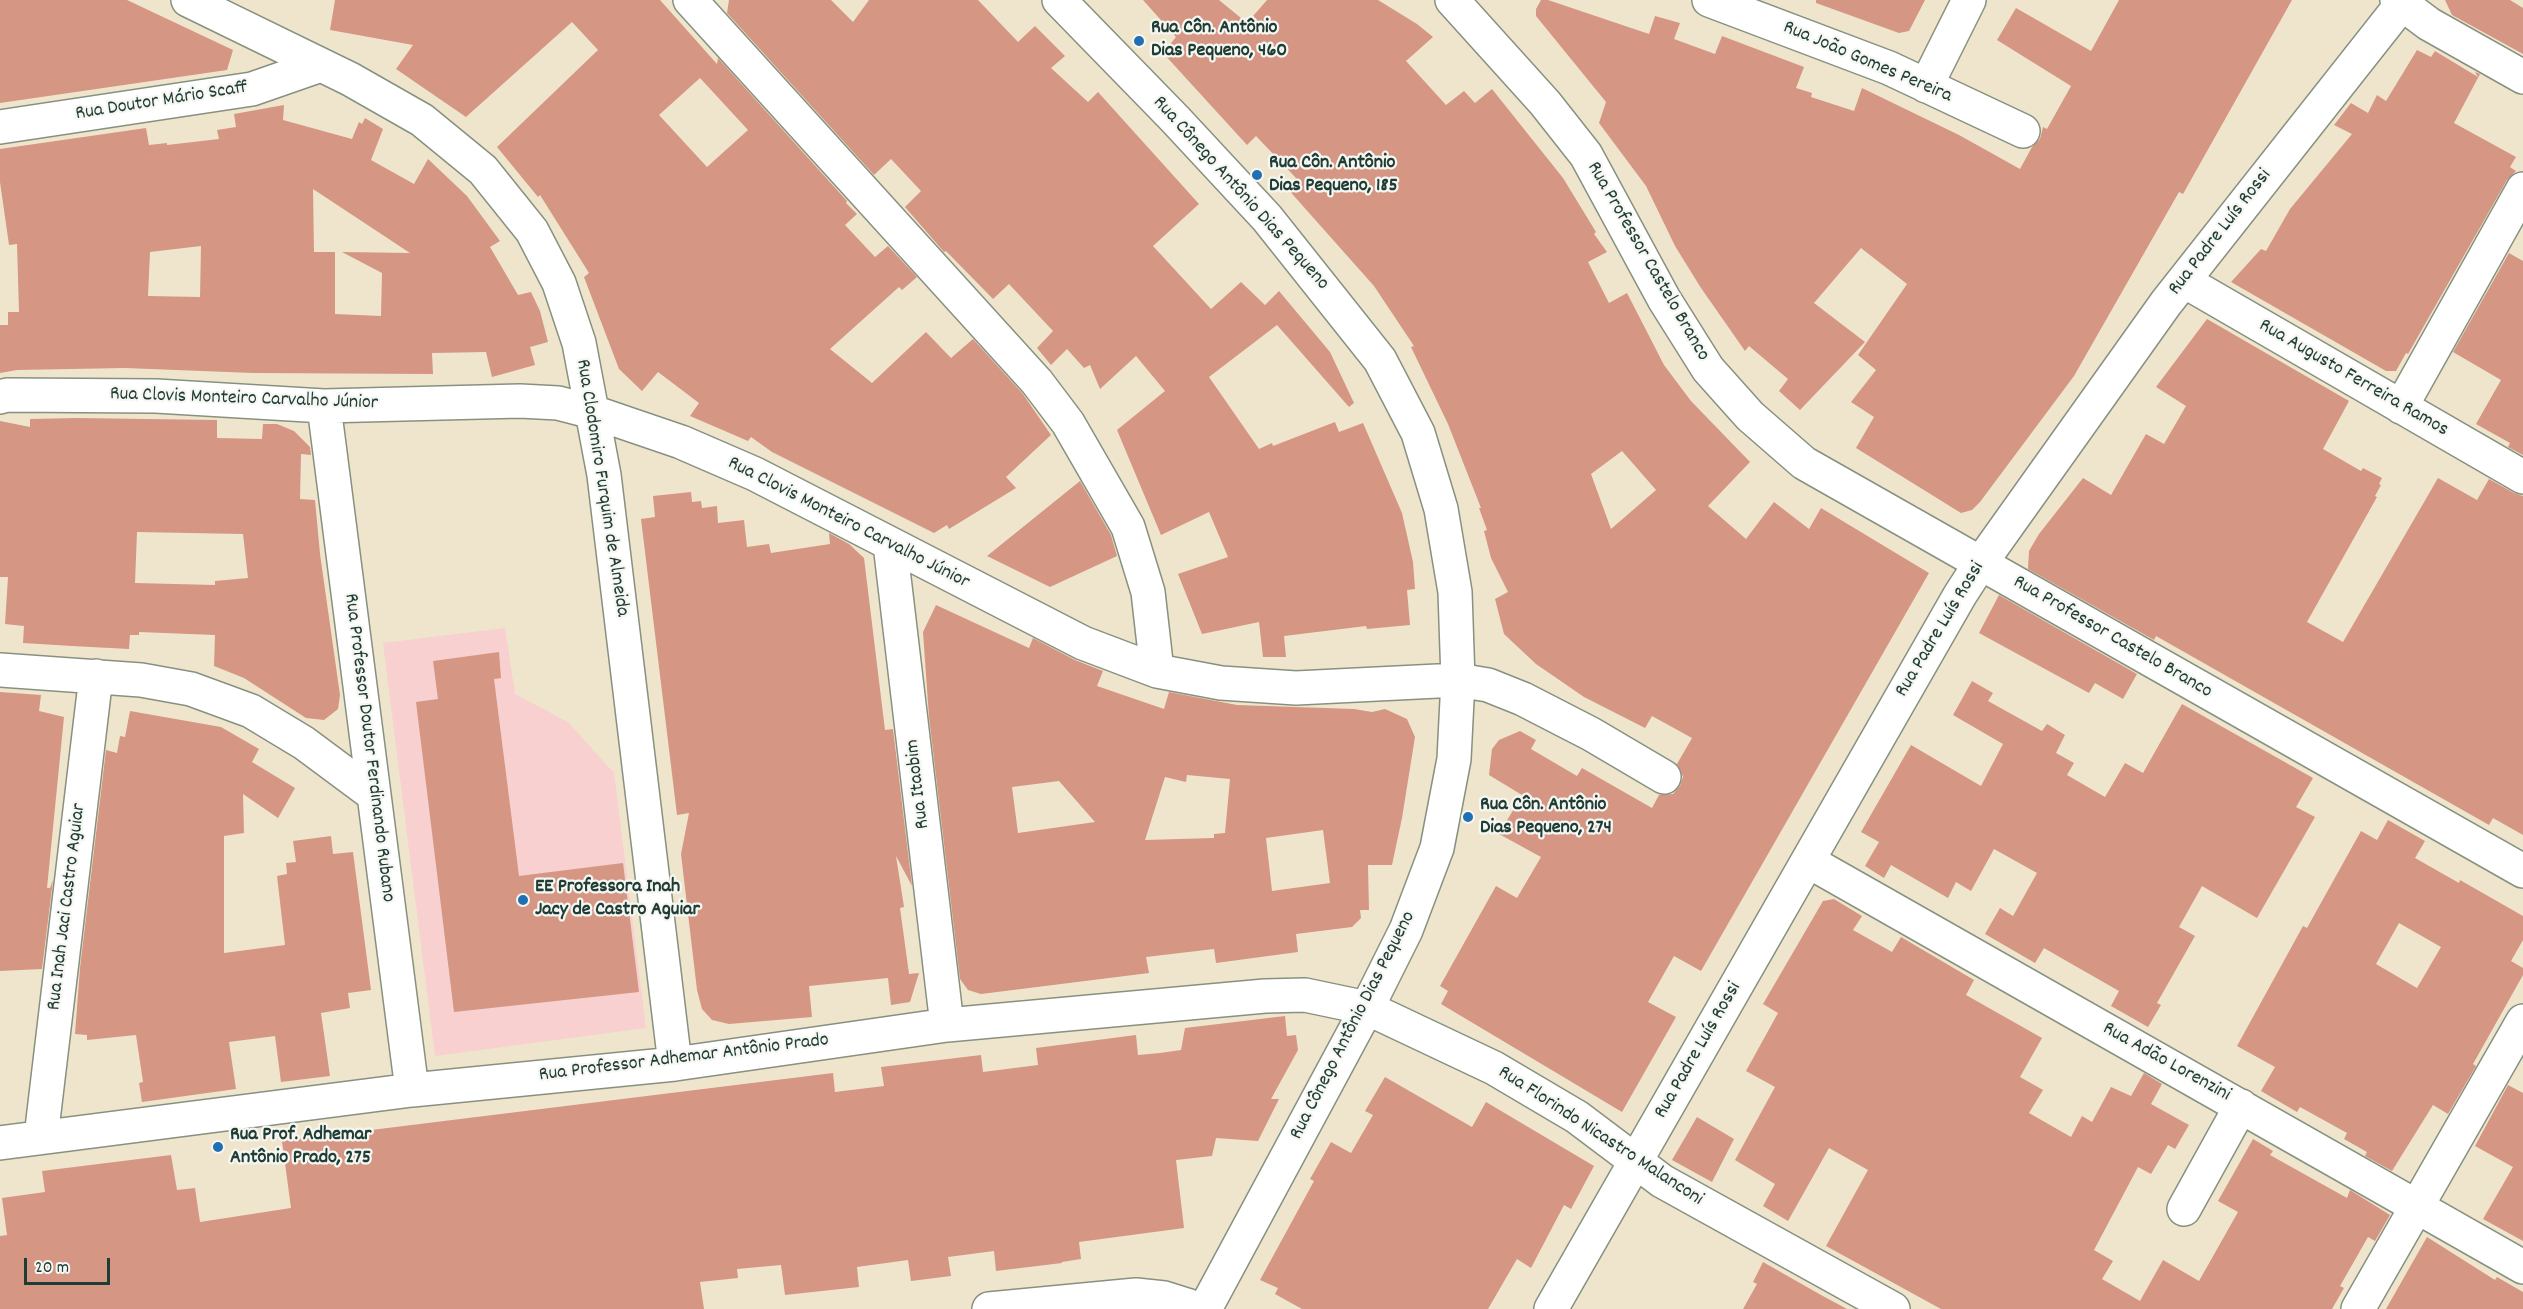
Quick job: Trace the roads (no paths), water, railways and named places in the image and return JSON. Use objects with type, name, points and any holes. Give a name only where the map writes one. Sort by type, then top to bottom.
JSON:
[{"type":"street","name":"Rua Clodomiro Furquim de Almeida","points":[[188,0],[321,65],[422,120],[483,170],[532,231],[559,284],[579,343],[605,486],[675,1064]]},
{"type":"street","points":[[690,0],[1037,382],[1068,423],[1128,527],[1148,592],[1156,671]]},
{"type":"street","name":"Rua Cônego Antônio Dias Pequeno","points":[[1059,0],[1267,218],[1380,360],[1418,433],[1442,509],[1455,592],[1458,680],[1454,759],[1437,848],[1406,930],[1367,1008],[1204,1309]]},
{"type":"street","name":"Rua Professor Castelo Branco","points":[[1452,0],[1545,103],[1586,155],[1685,334],[1708,369],[1750,416],[1804,463],[2523,871]]},
{"type":"street","name":"Rua João Gomes Pereira","points":[[1709,0],[1888,68],[2023,131]]},
{"type":"street","points":[[1926,86],[1969,0]]},
{"type":"street","points":[[2401,1],[2429,24],[2523,77]]},
{"type":"street","name":"Rua Padre Luís Rossi","points":[[1551,1309],[1960,595],[1980,564],[2184,281],[2401,1]]},
{"type":"street","name":"Rua Doutor Mário Scaff","points":[[0,127],[252,89],[321,65]]},
{"type":"street","points":[[2400,407],[2523,189]]},
{"type":"street","name":"Rua Augusto Ferreira Ramos","points":[[2184,281],[2523,477]]},
{"type":"street","name":"Rua Clovis Monteiro Carvalho Júnior","points":[[0,397],[7,395],[156,396],[324,406],[520,401],[558,403],[593,412],[681,442],[755,474],[1083,643],[1156,671],[1221,682],[1296,688],[1458,680],[1488,685],[1523,699],[1591,734],[1664,777]]},
{"type":"street","name":"Rua Professor Doutor Ferdinando Rubano","points":[[324,406],[412,1090]]},
{"type":"street","name":"Rua Itaobim","points":[[890,544],[947,1024]]},
{"type":"street","points":[[0,670],[141,680],[191,689],[251,711],[304,743],[374,795]]},
{"type":"street","name":"Rua Inah Jaci Castro Aguiar","points":[[41,1137],[96,676]]},
{"type":"street","name":"Rua Adão Lorenzini","points":[[1808,861],[2523,1267]]},
{"type":"street","name":"Rua Professor Adhemar Antônio Prado","points":[[0,1143],[412,1090],[675,1064],[947,1024],[1265,996],[1305,995],[1367,1008]]},
{"type":"street","name":"Rua Florindo Nicastro Malanconi","points":[[1367,1008],[1494,1068],[1577,1117],[1662,1181],[1893,1309]]},
{"type":"street","points":[[2358,1309],[2523,1021]]},
{"type":"street","points":[[2184,1209],[2241,1106]]},
{"type":"street","points":[[989,1309],[1137,1295],[1164,1298],[1198,1309]]},
{"type":"place","name":"Rua Côn. Antônio Dias Pequeno, 460","points":[[1139,41]]},
{"type":"place","name":"Rua Côn. Antônio Dias Pequeno, 185","points":[[1257,175]]},
{"type":"place","name":"Rua Côn. Antônio Dias Pequeno, 274","points":[[1468,817]]},
{"type":"place","name":"EE Professora Inah Jacy de Castro Aguiar","points":[[523,900]]},
{"type":"place","name":"Rua Prof. Adhemar Antônio Prado, 275","points":[[218,1147]]}]
